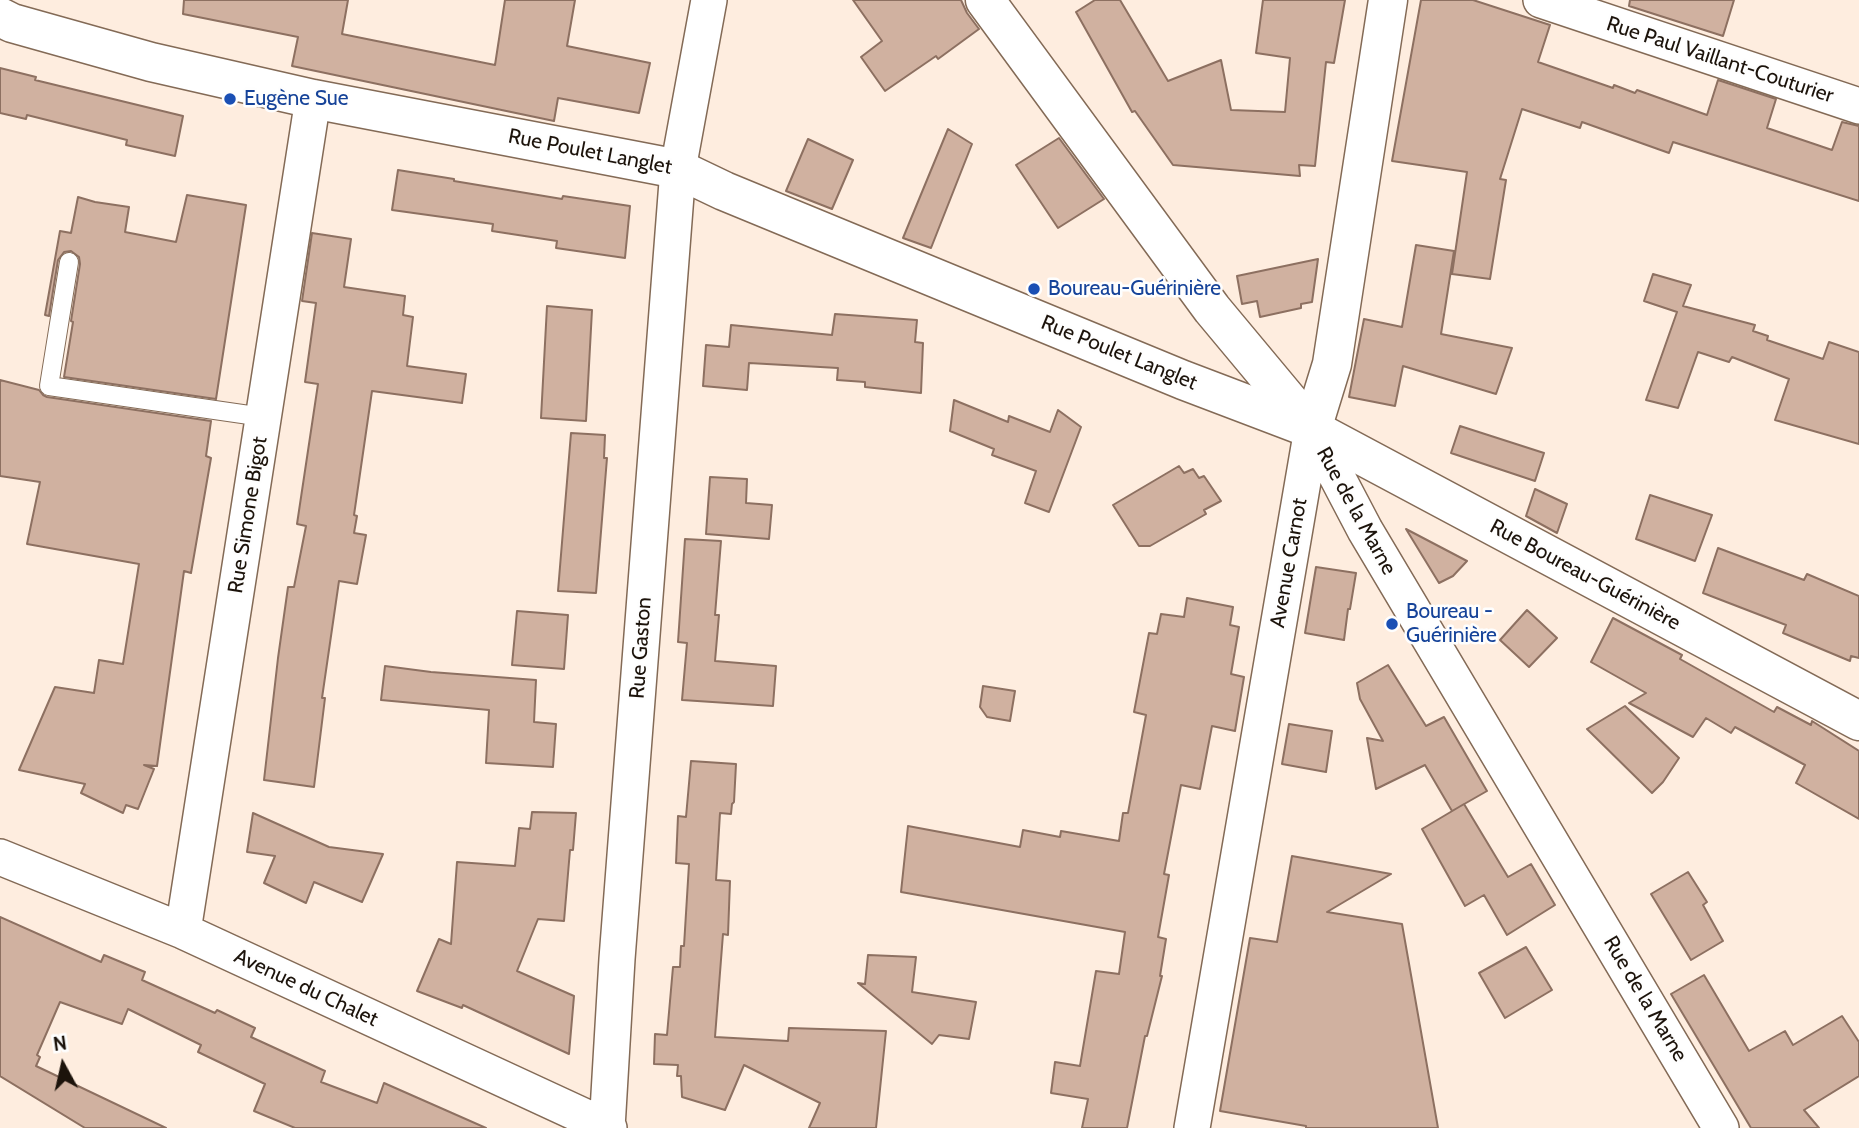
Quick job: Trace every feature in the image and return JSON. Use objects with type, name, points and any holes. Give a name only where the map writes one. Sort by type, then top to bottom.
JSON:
[{"type":"street","name":"Rue Gaston","points":[[608,1128],[617,959],[678,169],[709,0]]},
{"type":"street","name":"Rue de la Marne","points":[[985,0],[1212,309],[1312,429],[1365,530],[1721,1128]]},
{"type":"street","name":"Avenue Carnot","points":[[1192,1128],[1312,429],[1332,364],[1388,0]]},
{"type":"street","name":"Rue Paul Vaillant-Couturier","points":[[1541,0],[1859,106]]},
{"type":"street","name":"Rue Poulet Langlet","points":[[0,17],[12,23],[151,62],[313,99],[678,169],[724,191],[1183,380],[1312,429]]},
{"type":"street","name":"Rue Simone Bigot","points":[[183,931],[313,99]]},
{"type":"street","name":"Rue Boureau-Guérinière","points":[[1312,429],[1859,721]]},
{"type":"street","name":"Avenue du Chalet","points":[[0,857],[183,931],[608,1128]]},
{"type":"lane","points":[[69,262],[49,386],[263,416]]},
{"type":"building","points":[[184,0],[348,0],[342,34],[495,65],[505,0],[575,0],[567,46],[650,63],[639,113],[558,98],[554,121],[292,66],[298,37],[183,14]]},
{"type":"building","points":[[853,0],[961,0],[979,29],[938,59],[936,56],[885,91],[861,57],[882,41]]},
{"type":"building","points":[[1095,0],[1120,0],[1168,81],[1221,60],[1231,110],[1285,112],[1290,58],[1256,53],[1263,0],[1345,0],[1334,63],[1326,62],[1315,166],[1299,165],[1300,176],[1173,165],[1135,111],[1132,112],[1076,12]]},
{"type":"building","points":[[1421,0],[1473,0],[1550,25],[1538,62],[1613,88],[1614,85],[1635,93],[1637,90],[1707,115],[1718,80],[1776,99],[1767,128],[1832,150],[1842,122],[1859,126],[1859,201],[1673,142],[1669,153],[1582,122],[1580,128],[1522,109],[1500,179],[1506,180],[1490,279],[1452,274],[1467,172],[1392,161]]},
{"type":"building","points":[[1630,0],[1734,0],[1723,36],[1629,6]]},
{"type":"building","points":[[0,68],[36,77],[35,80],[183,116],[175,156],[126,145],[127,140],[27,115],[26,119],[0,113]]},
{"type":"building","points":[[948,129],[972,144],[931,248],[903,238]]},
{"type":"building","points":[[1059,138],[1104,199],[1058,228],[1016,165]]},
{"type":"building","points":[[808,139],[853,160],[832,209],[786,191]]},
{"type":"building","points":[[398,170],[562,199],[563,196],[630,206],[625,258],[556,248],[557,241],[492,231],[493,224],[392,210]]},
{"type":"building","points":[[187,195],[246,205],[216,399],[64,377],[80,264],[79,257],[71,251],[64,252],[58,260],[49,316],[45,315],[60,231],[71,233],[78,197],[129,207],[125,232],[176,242]]},
{"type":"building","points":[[312,233],[351,239],[344,287],[405,296],[403,315],[413,317],[407,366],[466,374],[462,403],[372,391],[354,515],[357,516],[354,533],[366,535],[357,584],[339,581],[322,698],[325,698],[314,787],[264,780],[288,587],[294,587],[306,526],[297,524],[318,384],[305,382],[316,303],[302,301]]},
{"type":"building","points":[[1416,245],[1454,251],[1441,334],[1512,348],[1496,394],[1403,366],[1395,406],[1349,397],[1364,319],[1402,327]]},
{"type":"building","points":[[1318,259],[1312,302],[1301,304],[1301,308],[1260,317],[1257,301],[1242,304],[1237,276]]},
{"type":"building","points":[[1653,274],[1691,285],[1683,306],[1755,325],[1753,331],[1768,336],[1767,340],[1823,359],[1829,342],[1859,352],[1859,444],[1775,420],[1789,379],[1732,357],[1729,362],[1698,352],[1678,408],[1646,400],[1677,312],[1644,301]]},
{"type":"building","points":[[547,306],[592,310],[586,421],[541,418]]},
{"type":"building","points":[[835,314],[917,320],[915,342],[923,343],[921,393],[865,387],[865,382],[837,380],[838,368],[749,363],[747,390],[703,386],[706,345],[729,347],[731,325],[832,335]]},
{"type":"building","points":[[0,380],[39,390],[47,397],[211,421],[206,456],[211,458],[191,573],[184,571],[157,766],[144,765],[154,769],[138,809],[126,805],[123,813],[81,793],[85,784],[19,770],[55,687],[94,693],[99,660],[123,664],[139,564],[27,544],[40,482],[0,476]]},
{"type":"building","points":[[954,400],[1008,422],[1009,416],[1050,432],[1058,410],[1081,427],[1049,512],[1025,503],[1036,471],[992,455],[994,449],[950,431]]},
{"type":"building","points":[[1460,426],[1544,453],[1535,481],[1451,453]]},
{"type":"building","points":[[571,433],[605,435],[604,458],[607,458],[596,593],[558,591]]},
{"type":"building","points":[[1179,466],[1184,473],[1193,469],[1199,478],[1204,476],[1221,501],[1204,510],[1206,514],[1150,546],[1139,546],[1113,505]]},
{"type":"building","points":[[710,477],[747,479],[746,503],[772,505],[769,539],[706,534]]},
{"type":"building","points":[[1535,489],[1567,504],[1557,533],[1526,516]]},
{"type":"building","points":[[1650,495],[1712,515],[1695,561],[1636,539]]},
{"type":"building","points":[[1406,529],[1467,561],[1453,576],[1439,583]]},
{"type":"building","points":[[685,539],[721,541],[715,615],[719,615],[715,661],[776,666],[773,706],[682,700],[687,643],[678,642]]},
{"type":"building","points":[[1718,548],[1804,580],[1807,574],[1859,596],[1859,658],[1851,656],[1850,661],[1783,633],[1786,625],[1703,593]]},
{"type":"building","points":[[1316,567],[1356,573],[1344,640],[1305,633]]},
{"type":"building","points":[[1187,598],[1233,607],[1230,625],[1239,627],[1231,674],[1244,677],[1235,731],[1212,726],[1200,789],[1181,785],[1164,874],[1169,875],[1158,937],[1166,939],[1162,976],[1145,1036],[1127,1128],[1082,1128],[1088,1099],[1051,1093],[1055,1062],[1080,1066],[1096,971],[1119,974],[1125,932],[901,892],[908,826],[1020,847],[1023,830],[1060,837],[1061,831],[1119,841],[1123,813],[1128,813],[1146,715],[1134,712],[1149,633],[1157,634],[1161,614],[1184,617]]},
{"type":"building","points":[[1527,610],[1557,638],[1529,667],[1500,640]]},
{"type":"building","points":[[517,611],[568,615],[564,669],[512,665]]},
{"type":"building","points":[[1613,618],[1682,655],[1680,659],[1774,712],[1777,707],[1811,725],[1812,721],[1859,751],[1859,819],[1796,783],[1805,765],[1735,727],[1731,733],[1706,718],[1693,737],[1629,703],[1646,693],[1591,662]]},
{"type":"building","points":[[1388,665],[1426,726],[1444,717],[1487,791],[1452,811],[1425,765],[1376,789],[1367,738],[1383,741],[1360,699],[1357,683]]},
{"type":"building","points":[[385,666],[536,680],[534,722],[556,724],[553,767],[486,763],[489,710],[381,700]]},
{"type":"building","points":[[983,686],[1015,691],[1010,721],[987,717],[980,707]]},
{"type":"building","points":[[1625,706],[1679,758],[1652,793],[1587,729]]},
{"type":"building","points":[[1289,724],[1332,731],[1326,772],[1282,764]]},
{"type":"building","points":[[691,761],[736,764],[731,814],[720,813],[716,880],[730,881],[728,935],[723,934],[715,1037],[788,1041],[789,1028],[886,1031],[876,1128],[809,1128],[820,1103],[744,1065],[725,1110],[682,1097],[681,1076],[677,1076],[678,1065],[654,1064],[655,1034],[667,1035],[673,967],[680,967],[681,946],[684,946],[689,864],[676,863],[678,816],[686,817]]},
{"type":"building","points":[[1464,804],[1508,877],[1531,864],[1555,905],[1507,935],[1484,895],[1465,906],[1422,829]]},
{"type":"building","points":[[532,812],[576,813],[564,921],[538,919],[517,971],[574,996],[569,1054],[463,1005],[462,1008],[417,991],[439,939],[451,944],[457,862],[515,866],[519,828],[530,829]]},
{"type":"building","points":[[253,813],[329,847],[383,854],[362,902],[314,882],[306,903],[264,883],[275,856],[247,852]]},
{"type":"building","points":[[1292,856],[1391,874],[1327,912],[1402,924],[1438,1128],[1306,1128],[1220,1111],[1250,938],[1277,942]]},
{"type":"building","points":[[1688,872],[1707,902],[1703,905],[1723,941],[1691,960],[1651,894]]},
{"type":"building","points":[[0,917],[101,962],[104,955],[145,972],[142,980],[255,1028],[251,1037],[325,1071],[321,1082],[377,1103],[384,1083],[486,1128],[295,1128],[254,1111],[265,1084],[198,1052],[201,1045],[128,1009],[122,1024],[60,1002],[37,1055],[40,1057],[36,1066],[166,1128],[85,1128],[0,1076]]},
{"type":"building","points":[[1526,947],[1552,990],[1505,1018],[1479,973]]},
{"type":"building","points":[[868,955],[916,957],[912,992],[976,1002],[969,1039],[939,1035],[932,1044],[858,983],[865,984]]},
{"type":"building","points":[[1704,975],[1749,1051],[1785,1031],[1793,1045],[1842,1016],[1859,1042],[1859,1076],[1804,1110],[1819,1128],[1751,1128],[1671,994]]},
{"type":"place","name":"Eugène Sue","points":[[230,99]]},
{"type":"place","name":"Boureau-Guérinière","points":[[1034,289]]},
{"type":"place","name":"Boureau - Guérinière","points":[[1392,624]]}]
